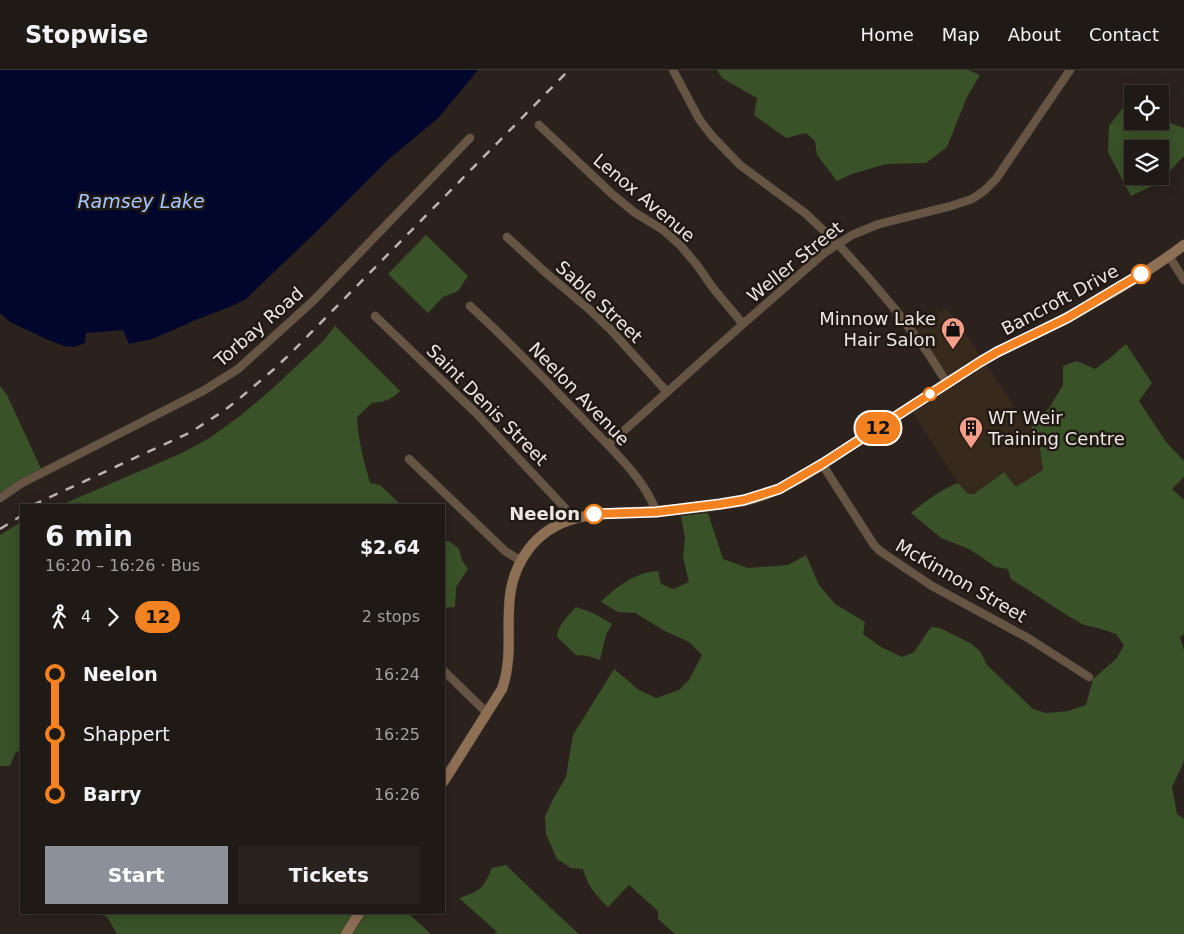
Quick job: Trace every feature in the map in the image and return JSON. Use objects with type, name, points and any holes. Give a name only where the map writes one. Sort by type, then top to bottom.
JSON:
[{"type":"main road","name":"Bancroft Drive","points":[[445,778],[502,689],[506,679],[509,647],[509,597],[515,574],[528,550],[546,532],[586,515],[656,512],[720,504],[751,498],[779,489],[822,464],[997,352],[1067,318],[1126,284],[1184,245]]},
{"type":"main road","points":[[346,934],[359,914]]},
{"type":"street","points":[[672,70],[699,119],[712,136],[740,165],[805,213],[838,244],[894,308],[947,383]]},
{"type":"street","name":"Weller Street","points":[[608,445],[823,254],[862,230],[898,218],[951,206],[972,199],[984,192],[996,179],[1070,70]]},
{"type":"street","name":"Lenox Avenue","points":[[539,125],[612,194],[634,212],[663,230],[680,245],[712,288],[743,324]]},
{"type":"street","name":"Torbay Road","points":[[0,498],[22,483],[203,391],[238,369],[313,301],[470,138]]},
{"type":"street","name":"Sable Street","points":[[507,237],[610,329],[667,392]]},
{"type":"street","points":[[1169,256],[1184,280]]},
{"type":"street","name":"Neelon Avenue","points":[[470,306],[525,358],[608,445],[640,482],[652,501],[656,512]]},
{"type":"street","name":"Saint Denis Street","points":[[375,316],[478,414],[564,507],[573,520]]},
{"type":"street","points":[[409,459],[505,551],[521,561]]},
{"type":"street","name":"McKinnon Street","points":[[822,464],[874,545],[880,551],[932,586],[1028,638],[1089,678]]},
{"type":"street","points":[[445,672],[487,713]]},
{"type":"shaded area","points":[[946,308],[957,321],[1026,424],[1031,427],[1039,442],[1043,470],[1016,487],[1004,472],[974,494],[968,494],[958,483],[910,408],[948,383],[911,330]]},
{"type":"green space","points":[[717,70],[968,70],[980,75],[967,97],[947,147],[926,163],[886,164],[852,174],[837,181],[817,155],[815,141],[806,133],[786,138],[754,115],[757,98],[722,78]]},
{"type":"green space","points":[[1124,106],[1124,130],[1169,130],[1169,122],[1184,128],[1184,156],[1169,172],[1169,140],[1124,140],[1124,183],[1108,152],[1109,126]]},
{"type":"green space","points":[[1125,185],[1154,185],[1131,196]]},
{"type":"green space","points":[[426,235],[468,276],[458,291],[443,297],[428,313],[388,274]]},
{"type":"green space","points":[[335,326],[400,391],[394,397],[387,400],[372,403],[357,417],[360,442],[370,483],[380,485],[400,504],[63,504],[182,453],[211,437],[272,389],[323,341]]},
{"type":"green space","points":[[1126,344],[1152,383],[1139,401],[1166,442],[1184,461],[1184,477],[1172,489],[1184,500],[1184,634],[1180,637],[1184,650],[1184,760],[1172,787],[1177,814],[1184,819],[1184,934],[675,934],[658,919],[658,911],[629,885],[608,907],[592,890],[583,869],[571,868],[557,859],[546,834],[545,817],[566,777],[573,735],[614,669],[639,690],[656,698],[679,690],[689,680],[702,655],[689,642],[665,631],[635,613],[618,612],[601,602],[627,581],[650,572],[658,571],[661,584],[673,589],[689,582],[683,557],[685,538],[681,516],[708,513],[723,559],[748,568],[788,565],[806,555],[819,585],[835,604],[865,622],[863,634],[881,647],[902,657],[914,652],[931,627],[940,628],[970,643],[980,651],[987,665],[1033,709],[1046,713],[1068,711],[1086,705],[1093,679],[1117,658],[1124,645],[1116,634],[1084,625],[1070,617],[1011,579],[1008,569],[996,567],[969,549],[941,538],[911,513],[939,492],[958,483],[968,494],[974,494],[1004,472],[1016,487],[1043,470],[1039,442],[1031,426],[1049,408],[1063,385],[1063,366],[1077,361],[1095,369]]},
{"type":"green space","points":[[0,386],[7,395],[43,473],[0,499]]},
{"type":"green space","points":[[20,523],[20,750],[16,752],[10,766],[0,766],[0,535]]},
{"type":"green space","points":[[449,541],[459,549],[462,560],[468,569],[456,587],[455,607],[445,608],[445,542]]},
{"type":"green space","points":[[576,607],[593,613],[612,624],[606,635],[600,660],[576,655],[557,637],[561,625]]},
{"type":"green space","points":[[506,865],[579,934],[494,934],[497,932],[459,898],[480,888],[486,881],[492,868]]},
{"type":"green space","points":[[100,914],[409,914],[431,934],[117,934],[107,917]]},
{"type":"water","name":"Ramsey Lake","points":[[0,70],[478,70],[438,118],[389,159],[246,299],[152,339],[129,344],[123,330],[86,333],[85,343],[74,347],[64,346],[44,338],[10,322],[0,313]]},
{"type":"railway","points":[[35,504],[191,432],[240,398],[291,353],[569,70]]},
{"type":"railway","points":[[0,529],[20,517]]},
{"type":"bus line","name":"12","points":[[594,514],[656,512],[720,504],[744,500],[779,489],[822,464],[980,362],[1067,318],[1141,274]]},
{"type":"place","name":"Minnow Lake Hair Salon","points":[[953,350]]},
{"type":"place","name":"WT Weir Training Centre","points":[[971,449]]},
{"type":"place","name":"Neelon","points":[[594,514]]}]
